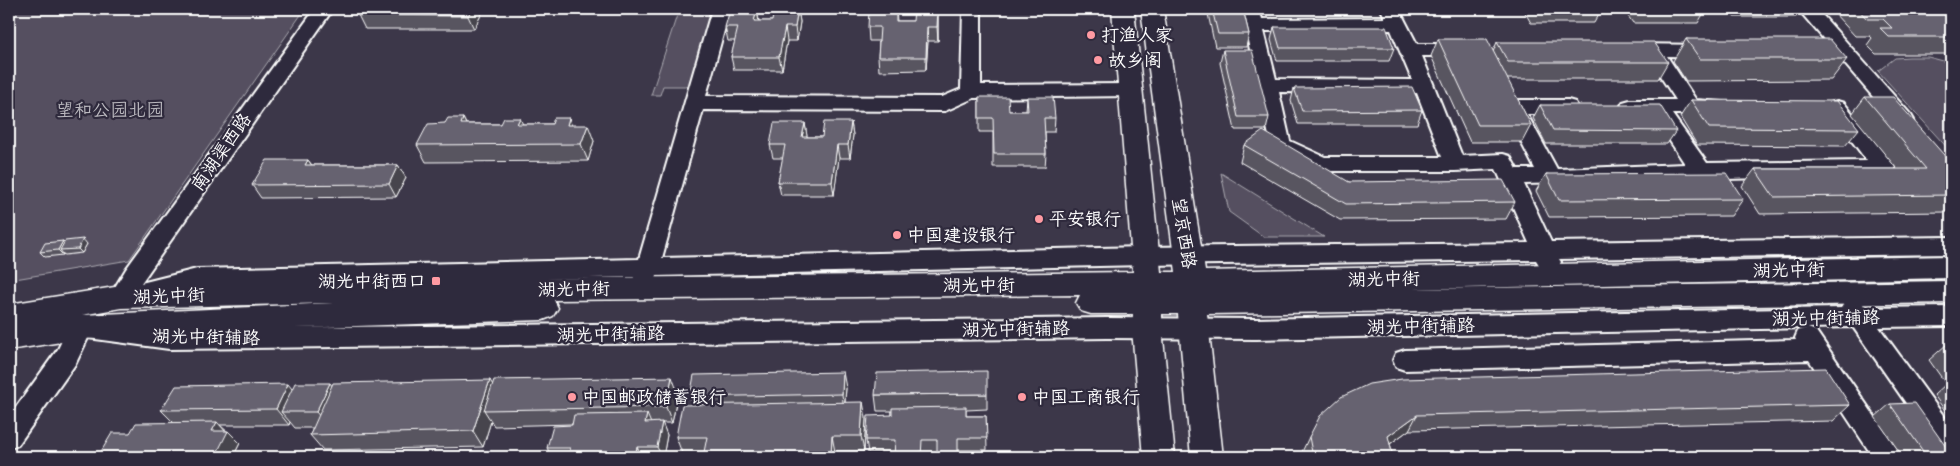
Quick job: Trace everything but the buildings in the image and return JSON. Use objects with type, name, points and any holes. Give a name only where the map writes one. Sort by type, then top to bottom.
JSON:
[{"type":"main road","points":[[1123,9],[1159,457]]},
{"type":"main road","name":"望京西路","points":[[1152,9],[1187,255],[1207,457]]},
{"type":"main road","name":"湖光中街","points":[[1193,305],[1556,275],[1951,267]]},
{"type":"main road","name":"湖光中街","points":[[9,316],[121,297],[645,278],[1147,293],[1193,305],[1623,296],[1786,307],[1841,295],[1951,292]]},
{"type":"main road","name":"湖光中街","points":[[9,338],[81,327],[265,317],[531,308],[1147,293]]},
{"type":"street","name":"南湖渠西路","points":[[121,297],[134,275],[324,9]]},
{"type":"street","points":[[645,278],[721,9]]},
{"type":"street","points":[[971,92],[972,9]]},
{"type":"street","points":[[1807,9],[1920,137]]},
{"type":"street","points":[[1455,164],[1410,50],[1393,16],[1252,17],[1281,146],[1322,164],[1455,164],[1503,161],[1556,275]]},
{"type":"street","points":[[1410,50],[1478,50]]},
{"type":"street","points":[[1614,50],[1729,51]]},
{"type":"street","points":[[1653,50],[1690,107]]},
{"type":"street","points":[[1815,51],[1844,52]]},
{"type":"street","points":[[1267,85],[1424,87]]},
{"type":"street","points":[[696,103],[946,104],[971,92],[1131,90]]},
{"type":"street","points":[[1550,177],[1513,107],[1739,107]]},
{"type":"street","points":[[1510,176],[1550,177],[1701,171],[1884,168],[1836,107],[1817,107]]},
{"type":"street","points":[[1658,108],[1701,171]]},
{"type":"street","points":[[1147,293],[1187,255],[1951,246]]},
{"type":"street","points":[[1841,295],[1860,318],[1951,447]]},
{"type":"street","points":[[1623,296],[1637,321]]},
{"type":"street","name":"湖光中街辅路","points":[[1193,305],[1637,321],[1786,307],[1860,318],[1951,316]]},
{"type":"street","points":[[1786,307],[1888,457]]},
{"type":"street","points":[[9,437],[67,356],[81,327]]},
{"type":"street","points":[[1405,360],[1815,350]]},
{"type":"green space","name":"望和公园北园","points":[[9,9],[305,9],[129,260],[9,280]]},
{"type":"green space","points":[[679,9],[711,9],[689,86],[663,86],[660,95],[651,95]]},
{"type":"green space","points":[[1928,57],[1951,63],[1951,152],[1878,71],[1895,58]]},
{"type":"green space","points":[[1221,173],[1324,237],[1264,237],[1229,212]]},
{"type":"place","name":"打渔人家","points":[[1091,35]]},
{"type":"place","name":"故乡阁","points":[[1098,60]]},
{"type":"place","name":"平安银行","points":[[1039,219]]},
{"type":"place","name":"中国建设银行","points":[[897,235]]},
{"type":"place","name":"湖光中街西口","points":[[436,281]]},
{"type":"place","name":"中国邮政储蓄银行","points":[[572,397]]},
{"type":"place","name":"中国工商银行","points":[[1022,397]]}]
